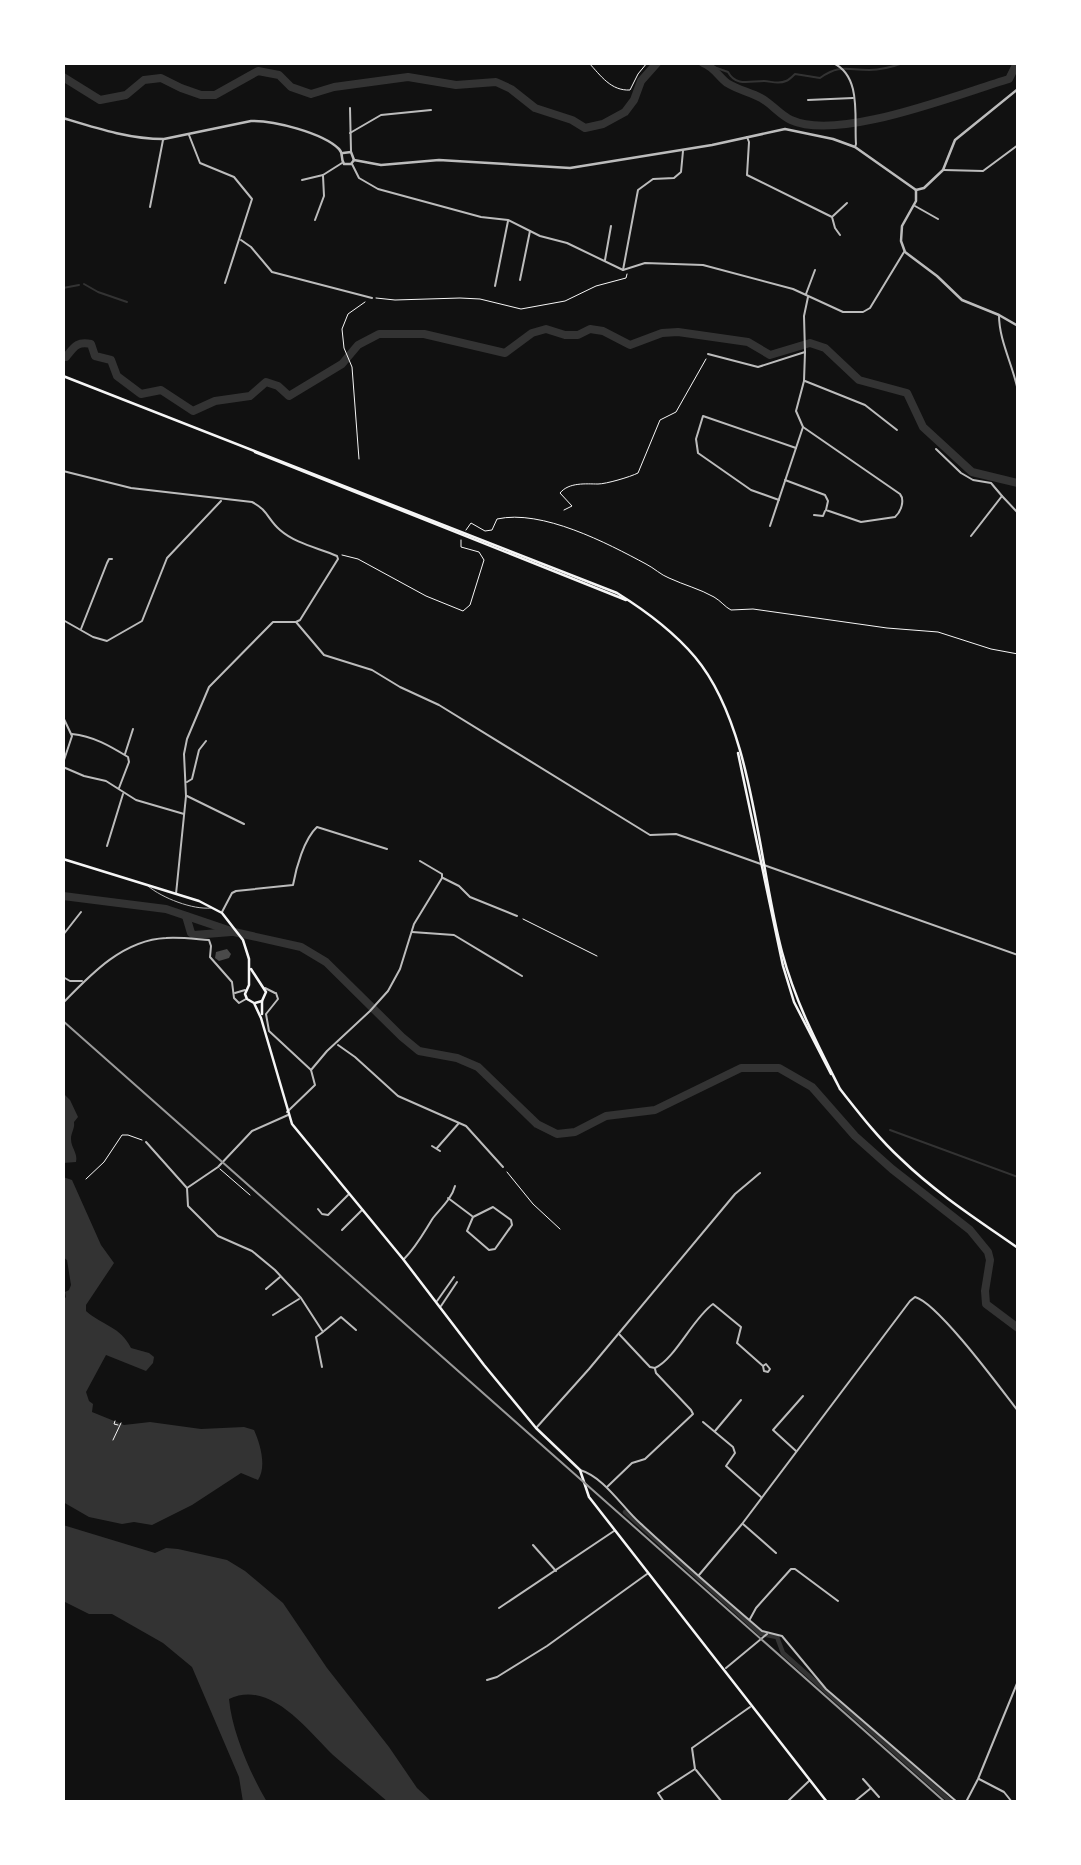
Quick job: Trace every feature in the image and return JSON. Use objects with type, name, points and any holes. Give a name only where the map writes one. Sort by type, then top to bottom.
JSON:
[{"type":"main road","points":[[63,376],[636,605],[677,638],[696,658],[711,680],[726,710],[745,771],[781,949],[795,995],[841,1089],[881,1139],[902,1160],[944,1196],[1018,1248]]},
{"type":"main road","points":[[63,859],[176,894],[222,913],[243,940],[251,969],[265,988],[261,1018]]},
{"type":"main road","points":[[251,969],[249,985],[245,990],[247,999],[254,1003],[261,1018],[288,1113],[298,1131],[536,1428],[580,1470],[589,1497],[614,1531],[827,1802]]},
{"type":"main road","points":[[249,985],[259,983]]},
{"type":"main road","points":[[254,1003],[262,1001]]},
{"type":"street","points":[[834,63],[846,72],[854,98],[855,147]]},
{"type":"street","points":[[302,180],[323,175],[343,163],[353,162],[381,166],[439,160],[554,168],[577,167],[683,150],[785,129],[855,147],[916,190],[924,188],[943,170],[955,140],[1018,89]]},
{"type":"street","points":[[808,100],[854,98]]},
{"type":"street","points":[[350,108],[351,152],[359,178],[378,189],[481,217],[508,220],[540,236],[567,243],[624,270],[645,262],[703,265],[793,289],[843,312],[863,312],[876,301],[905,251]]},
{"type":"street","points":[[350,133],[381,115],[430,110]]},
{"type":"street","points":[[63,118],[138,138],[164,139],[262,121],[309,133],[332,145],[342,154],[343,163]]},
{"type":"street","points":[[188,134],[200,163],[234,177],[252,199],[225,283]]},
{"type":"street","points":[[747,136],[747,176],[832,217],[839,235]]},
{"type":"street","points":[[150,207],[164,139]]},
{"type":"street","points":[[943,170],[983,172],[1018,145]]},
{"type":"street","points":[[624,270],[638,190],[653,179],[674,178],[681,172],[683,150]]},
{"type":"street","points":[[342,154],[351,152]]},
{"type":"street","points":[[316,219],[324,196],[323,175]]},
{"type":"street","points":[[916,190],[914,205],[902,226],[901,241],[905,251],[962,300],[1018,326]]},
{"type":"street","points":[[832,217],[847,203]]},
{"type":"street","points":[[914,205],[938,219]]},
{"type":"street","points":[[495,286],[508,220]]},
{"type":"street","points":[[604,261],[611,226]]},
{"type":"street","points":[[520,280],[530,230]]},
{"type":"street","points":[[241,236],[243,243],[251,248],[271,272],[372,298]]},
{"type":"street","points":[[815,270],[804,316],[804,381],[796,411],[803,427],[903,497],[895,517],[861,522],[826,510]]},
{"type":"street","points":[[999,315],[1000,334],[1011,360],[1018,391]]},
{"type":"street","points":[[708,354],[758,367],[805,351]]},
{"type":"street","points":[[804,381],[865,405],[897,430]]},
{"type":"street","points":[[779,500],[751,490],[698,453],[696,439],[703,416],[796,447]]},
{"type":"street","points":[[770,526],[803,427]]},
{"type":"street","points":[[936,449],[961,473],[973,480],[991,483],[1018,513]]},
{"type":"street","points":[[63,471],[131,488],[252,502],[262,507],[279,530],[314,548],[337,555],[338,559],[306,613],[296,622],[278,621],[269,625],[209,687],[184,754],[186,796],[176,894]]},
{"type":"street","points":[[785,480],[825,495],[828,501],[824,516],[814,515]]},
{"type":"street","points":[[971,536],[1002,496]]},
{"type":"street","points":[[63,620],[93,637],[107,641],[138,626],[146,614],[167,558],[222,500]]},
{"type":"street","points":[[81,629],[107,563],[109,559],[113,559]]},
{"type":"street","points":[[296,622],[324,655],[372,670],[439,705],[650,835],[676,834],[1018,955]]},
{"type":"street","points":[[63,717],[72,734],[63,765],[84,776],[106,781],[136,800],[184,814]]},
{"type":"street","points":[[125,755],[133,729]]},
{"type":"street","points":[[72,734],[103,742],[114,751],[125,755],[129,762],[118,789]]},
{"type":"street","points":[[186,782],[192,779],[199,750],[206,741]]},
{"type":"street","points":[[107,846],[123,792]]},
{"type":"street","points":[[186,796],[244,824]]},
{"type":"street","points":[[222,913],[232,893],[236,891],[293,885],[300,859],[317,827],[387,849]]},
{"type":"street","points":[[420,861],[442,874],[442,878],[459,886],[470,897],[517,916]]},
{"type":"street","points":[[311,1070],[327,1051],[377,1004],[400,969],[411,932],[442,878]]},
{"type":"street","points":[[63,935],[81,912]]},
{"type":"street","points":[[411,932],[454,935],[523,976]]},
{"type":"street","points":[[63,1003],[109,960],[128,948],[165,938],[209,940],[210,957],[232,982],[234,998],[239,1003],[247,999]]},
{"type":"street","points":[[63,977],[70,981],[85,981]]},
{"type":"street","points":[[187,1188],[218,1167],[252,1130],[288,1113],[315,1085],[311,1070],[269,1031],[266,1014],[278,999],[276,993],[265,988]]},
{"type":"street","points":[[234,994],[245,990]]},
{"type":"street","points":[[266,995],[276,993]]},
{"type":"street","points":[[337,1044],[398,1096],[459,1122],[472,1131],[503,1167]]},
{"type":"street","points":[[437,1148],[459,1122]]},
{"type":"street","points":[[146,1142],[187,1188],[188,1206],[218,1236],[252,1251],[281,1276],[301,1298],[323,1332]]},
{"type":"street","points":[[432,1146],[440,1151]]},
{"type":"street","points":[[536,1428],[735,1194],[760,1173]]},
{"type":"street","points":[[403,1259],[428,1231],[430,1222],[455,1186]]},
{"type":"street","points":[[318,1209],[322,1214],[328,1215],[349,1195]]},
{"type":"street","points":[[449,1198],[473,1217]]},
{"type":"street","points":[[493,1207],[511,1220],[512,1225],[495,1249],[489,1250],[467,1231],[473,1217],[493,1207]]},
{"type":"street","points":[[342,1230],[362,1210]]},
{"type":"street","points":[[266,1289],[281,1276]]},
{"type":"street","points":[[436,1302],[454,1278]]},
{"type":"street","points":[[440,1307],[457,1282]]},
{"type":"street","points":[[699,1575],[742,1524],[915,1297],[929,1306],[969,1349],[1018,1411]]},
{"type":"street","points":[[273,1315],[301,1298]]},
{"type":"street","points":[[618,1334],[650,1367],[655,1368],[662,1365],[713,1304],[741,1326],[737,1343],[763,1366]]},
{"type":"street","points":[[322,1367],[316,1337],[341,1317],[356,1330]]},
{"type":"street","points":[[606,1488],[632,1463],[645,1459],[692,1414],[656,1373],[655,1368]]},
{"type":"street","points":[[796,1452],[773,1430],[803,1396]]},
{"type":"street","points":[[715,1432],[741,1400]]},
{"type":"street","points":[[703,1422],[733,1447],[734,1453],[726,1466],[761,1497]]},
{"type":"street","points":[[580,1470],[606,1488],[638,1521],[766,1634],[782,1636],[826,1689],[957,1802]]},
{"type":"street","points":[[742,1524],[776,1553]]},
{"type":"street","points":[[499,1608],[614,1531]]},
{"type":"street","points":[[533,1545],[556,1571]]},
{"type":"street","points":[[750,1620],[756,1608],[791,1569],[795,1569],[838,1601]]},
{"type":"street","points":[[487,1680],[497,1677],[547,1646],[648,1574]]},
{"type":"street","points":[[723,1671],[766,1634]]},
{"type":"street","points":[[966,1802],[1018,1681]]},
{"type":"street","points":[[722,1802],[695,1769],[692,1748],[751,1706]]},
{"type":"street","points":[[664,1802],[658,1793],[695,1769]]},
{"type":"street","points":[[863,1779],[879,1797]]},
{"type":"street","points":[[978,1779],[1004,1792],[1012,1802]]},
{"type":"street","points":[[787,1802],[810,1781]]},
{"type":"street","points":[[854,1802],[871,1788]]},
{"type":"lane","points":[[146,885],[182,904],[199,909],[214,908]]},
{"type":"path","points":[[589,63],[613,87],[630,90],[647,63]]},
{"type":"path","points":[[359,459],[352,367],[344,348],[342,328],[348,314],[372,298],[475,299],[521,309],[565,302],[596,286],[626,278],[628,270]]},
{"type":"path","points":[[564,510],[572,506],[560,493],[565,487],[593,482],[601,484],[638,473],[660,420],[676,412],[708,354]]},
{"type":"path","points":[[468,525],[471,523],[490,531],[497,519],[508,516],[571,529],[648,565],[666,577],[717,598],[732,610],[753,609],[887,628],[938,632],[991,649],[1018,654]]},
{"type":"path","points":[[337,555],[358,559],[426,596],[463,611],[470,605],[484,559],[481,554],[461,547],[460,544]]},
{"type":"path","points":[[517,916],[597,956]]},
{"type":"path","points":[[86,1178],[104,1162],[122,1135],[146,1142]]},
{"type":"path","points":[[218,1167],[250,1195]]},
{"type":"path","points":[[503,1167],[533,1204],[560,1229]]},
{"type":"path","points":[[113,1440],[120,1425],[114,1424],[115,1421]]},
{"type":"shaded area","points":[[63,1093],[70,1100],[78,1117],[74,1122],[71,1139],[76,1162],[63,1163]]},
{"type":"shaded area","points":[[63,1177],[72,1180],[101,1245],[114,1263],[86,1305],[86,1311],[122,1335],[131,1348],[154,1357],[153,1363],[146,1371],[106,1355],[86,1392],[93,1404],[92,1412],[124,1425],[150,1422],[201,1429],[244,1427],[254,1430],[262,1462],[258,1480],[241,1473],[192,1505],[152,1525],[134,1522],[122,1524],[89,1517],[63,1502],[63,1300],[71,1285],[67,1260],[63,1257]]},
{"type":"shaded area","points":[[63,1525],[155,1553],[166,1548],[178,1549],[227,1560],[245,1571],[283,1603],[327,1668],[389,1747],[417,1788],[432,1802],[388,1802],[333,1755],[287,1710],[259,1696],[244,1695],[229,1699],[231,1712],[243,1752],[267,1802],[243,1802],[239,1777],[192,1667],[163,1643],[112,1614],[89,1614],[63,1601]]},
{"type":"building","points":[[227,949],[231,954],[229,958],[219,961],[215,958],[216,952]]},
{"type":"waterway","points":[[63,77],[100,100],[126,95],[144,80],[161,78],[201,95],[215,95],[258,71],[279,75],[291,87],[311,94],[334,87],[408,77],[456,85],[496,82],[511,89],[535,108],[572,120],[585,128],[603,124],[625,112],[634,100],[641,81],[657,63]]},
{"type":"waterway","points":[[703,63],[727,83],[761,98],[787,118],[812,125],[868,121],[930,104],[1009,79],[1017,63]]},
{"type":"waterway","points":[[711,66],[728,72],[735,80],[777,83],[787,81],[795,74],[820,78],[838,69],[869,70],[903,63]]},
{"type":"waterway","points":[[84,284],[127,302]]},
{"type":"waterway","points":[[63,288],[79,285]]},
{"type":"waterway","points":[[63,357],[79,344],[91,344],[95,356],[111,360],[117,376],[141,394],[161,390],[193,411],[215,401],[250,396],[266,382],[278,386],[289,396],[342,364],[358,345],[379,334],[424,334],[505,353],[532,333],[546,329],[565,335],[578,335],[590,329],[603,331],[630,345],[662,333],[678,332],[748,342],[770,355],[810,343],[825,348],[859,380],[907,393],[923,427],[972,472],[1018,483]]},
{"type":"waterway","points":[[63,896],[166,909],[234,932],[301,947],[326,962],[419,1051],[457,1058],[478,1067],[537,1124],[557,1134],[575,1132],[606,1116],[655,1110],[741,1068],[779,1068],[812,1087],[855,1136],[892,1169],[970,1230],[988,1252],[990,1260],[985,1291],[986,1304],[1018,1328]]},
{"type":"waterway","points":[[186,916],[194,935],[231,932]]},
{"type":"waterway","points":[[890,1130],[1018,1177]]},
{"type":"waterway","points":[[625,1512],[761,1634],[777,1637],[783,1653],[951,1802]]},
{"type":"railway","points":[[63,1021],[945,1802]]}]
